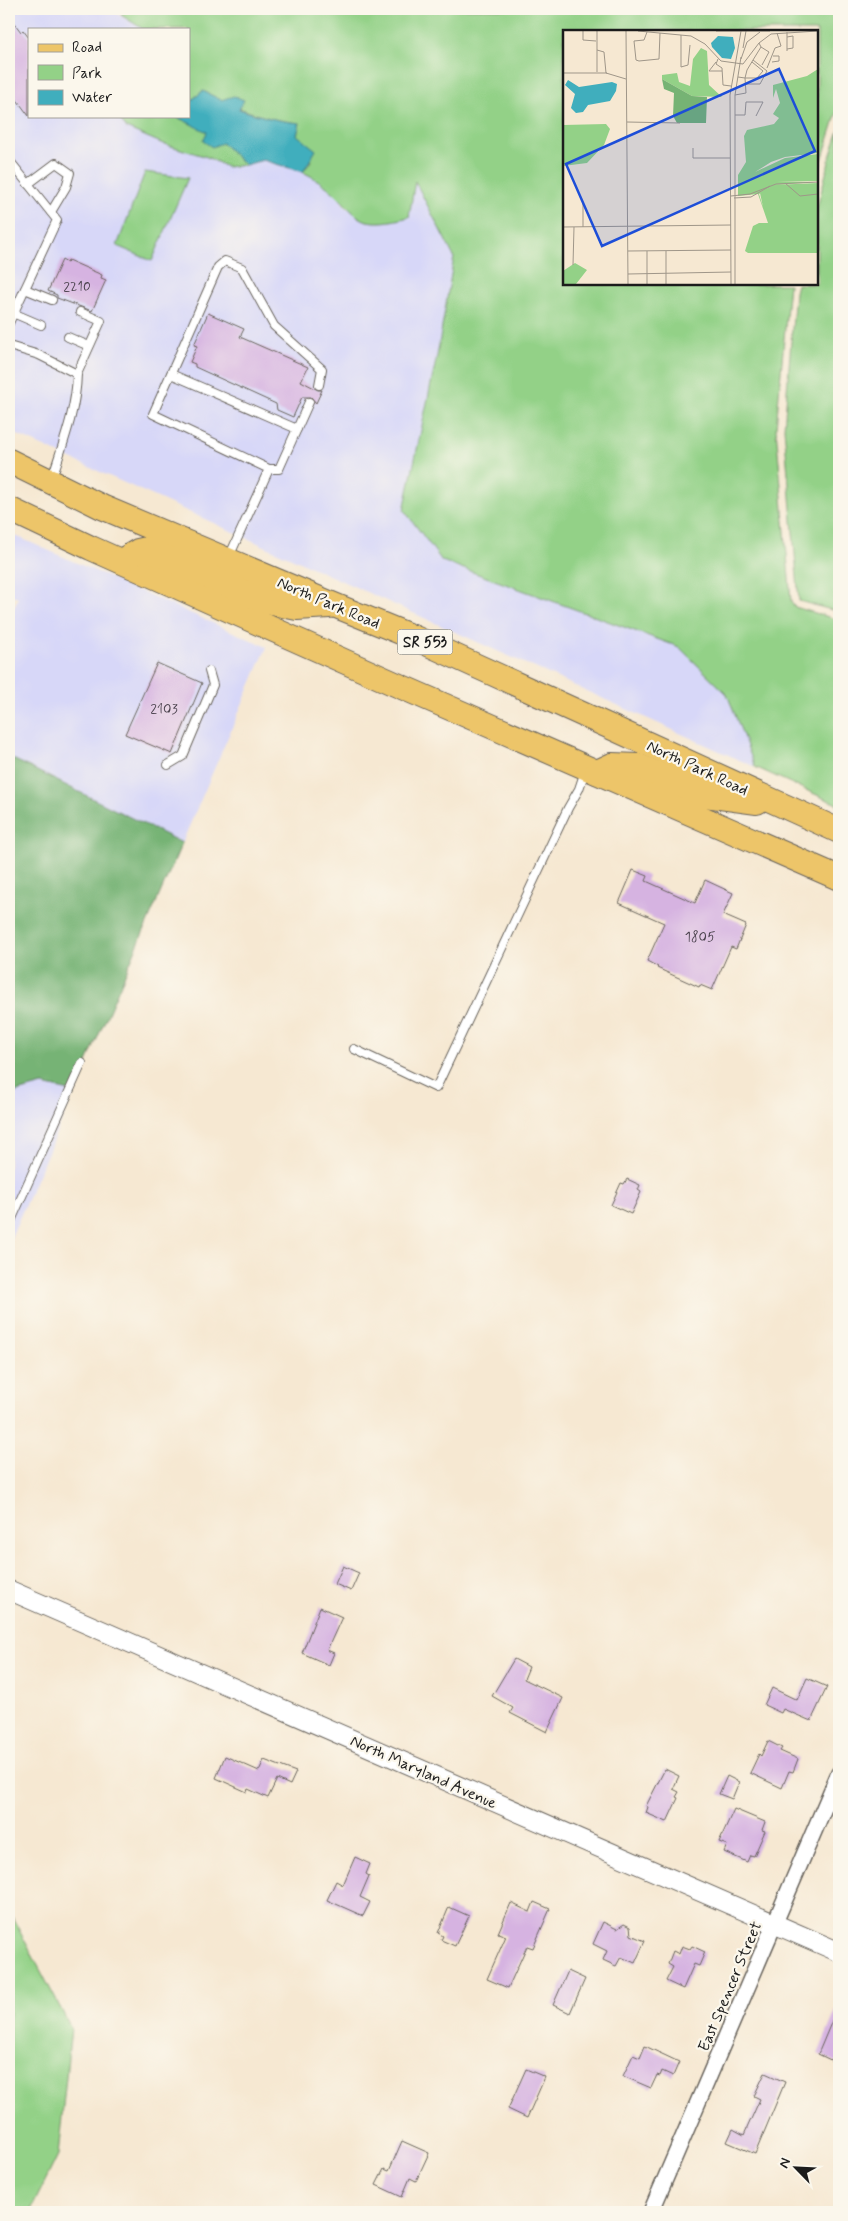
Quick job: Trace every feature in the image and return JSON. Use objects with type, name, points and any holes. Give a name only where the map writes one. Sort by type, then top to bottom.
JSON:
[{"type":"main road","name":"North Park Road","points":[[9,461],[102,507],[415,638],[839,831]]},
{"type":"main road","points":[[9,509],[121,561],[839,878]]},
{"type":"main road","points":[[121,561],[138,551],[147,549],[267,602],[296,608],[334,605]]},
{"type":"main road","points":[[592,769],[612,765],[639,766],[705,794],[784,806]]},
{"type":"street","name":"North Maryland Avenue","points":[[9,1590],[839,1952]]},
{"type":"street","name":"East Spencer Street","points":[[651,2212],[839,1773]]},
{"type":"lane","points":[[9,160],[57,220],[9,323]]},
{"type":"lane","points":[[28,184],[56,163],[70,173],[66,187],[51,212]]},
{"type":"lane","points":[[309,402],[279,469],[269,469],[153,414],[218,266],[225,261],[242,268],[274,326],[322,369],[319,385]]},
{"type":"lane","points":[[25,289],[52,300]]},
{"type":"lane","points":[[50,482],[72,418],[76,397],[77,374],[101,321],[80,312]]},
{"type":"lane","points":[[13,313],[42,325]]},
{"type":"lane","points":[[68,337],[89,346]]},
{"type":"lane","points":[[9,346],[39,355],[77,374]]},
{"type":"lane","points":[[171,374],[297,429]]},
{"type":"lane","points":[[228,559],[269,469]]},
{"type":"lane","points":[[168,765],[183,756],[213,685],[210,671]]},
{"type":"lane","points":[[354,1049],[436,1088],[568,808],[592,769]]},
{"type":"lane","points":[[9,1224],[82,1063]]},
{"type":"shaded area","points":[[9,9],[109,9],[141,28],[28,28],[28,118],[120,118],[127,128],[161,143],[207,157],[227,167],[263,160],[288,166],[315,178],[335,193],[347,208],[409,217],[415,180],[454,257],[437,356],[442,561],[679,647],[727,694],[755,767],[9,431]]},
{"type":"shaded area","points":[[9,533],[267,647],[182,843],[9,757],[9,620],[18,598],[9,594]]},
{"type":"shaded area","points":[[43,1085],[74,1092],[9,1242],[9,1094]]},
{"type":"green space","points":[[123,9],[839,9],[839,106],[818,173],[818,30],[563,30],[563,285],[789,285],[776,428],[791,601],[795,607],[839,620],[839,805],[755,767],[727,694],[679,647],[442,561],[404,510],[437,356],[454,257],[415,181],[409,217],[383,222],[372,222],[362,219],[328,188],[303,172],[311,161],[297,135],[300,123],[274,119],[250,112],[203,91],[190,100],[190,28],[141,28],[121,15]]},
{"type":"green space","points":[[119,118],[179,118],[208,132],[203,141],[222,143],[245,165],[227,167],[207,157],[161,143],[126,128]]},
{"type":"green space","points":[[839,130],[839,612],[799,601],[784,428],[795,292],[797,285],[818,285],[818,204]]},
{"type":"green space","points":[[145,172],[188,178],[152,261],[117,246]]},
{"type":"green space","points":[[9,757],[182,843],[74,1092],[43,1085],[9,1094]]},
{"type":"green space","points":[[9,1911],[71,2028],[58,2155],[30,2212],[9,2212]]},
{"type":"water","points":[[203,91],[221,100],[234,96],[244,100],[239,109],[277,120],[300,123],[297,135],[316,150],[303,172],[263,160],[245,165],[222,143],[212,147],[203,141],[207,132],[179,118],[190,118],[190,100]]},
{"type":"building","points":[[9,16],[21,32],[23,30],[28,37],[28,115],[9,89]]},
{"type":"building","points":[[62,260],[67,263],[68,260],[102,275],[101,278],[106,280],[92,311],[57,298],[57,295],[48,291]]},
{"type":"building","points":[[208,313],[244,329],[240,337],[308,367],[301,381],[318,390],[322,390],[316,403],[311,397],[302,397],[293,417],[277,410],[276,404],[195,367],[195,364],[190,362],[197,346],[194,345]]},
{"type":"building","points":[[157,663],[202,683],[172,754],[125,734]]},
{"type":"building","points":[[633,870],[648,876],[646,881],[695,903],[705,880],[733,893],[723,915],[746,925],[736,949],[731,947],[712,990],[700,985],[699,987],[657,968],[647,961],[664,923],[619,903]]},
{"type":"building","points":[[627,1179],[640,1185],[638,1190],[641,1192],[631,1214],[611,1205],[621,1183],[624,1184]]},
{"type":"building","points":[[343,1566],[359,1573],[351,1591],[335,1584]]},
{"type":"building","points":[[320,1607],[342,1617],[327,1650],[334,1653],[329,1665],[302,1653]]},
{"type":"building","points":[[514,1659],[529,1667],[524,1679],[563,1698],[547,1732],[510,1713],[513,1708],[492,1696]]},
{"type":"building","points":[[807,1678],[827,1687],[811,1721],[783,1709],[781,1713],[764,1705],[772,1688],[797,1700]]},
{"type":"building","points":[[768,1741],[782,1748],[780,1751],[798,1759],[793,1772],[789,1771],[782,1788],[750,1773]]},
{"type":"building","points":[[225,1756],[259,1771],[264,1760],[296,1772],[290,1785],[277,1779],[268,1798],[248,1789],[247,1792],[216,1778]]},
{"type":"building","points":[[665,1769],[679,1776],[673,1789],[679,1792],[676,1797],[678,1798],[667,1822],[646,1813],[648,1807],[646,1806]]},
{"type":"building","points":[[727,1776],[739,1782],[732,1799],[719,1794]]},
{"type":"building","points":[[734,1809],[765,1822],[762,1830],[765,1831],[754,1856],[750,1855],[747,1862],[724,1852],[727,1845],[719,1842]]},
{"type":"building","points":[[355,1857],[370,1864],[366,1874],[369,1876],[360,1897],[370,1902],[363,1916],[327,1900],[336,1881],[343,1885]]},
{"type":"building","points":[[534,1902],[550,1909],[533,1948],[527,1946],[508,1988],[487,1979],[506,1936],[498,1933],[511,1903],[530,1912]]},
{"type":"building","points":[[449,1907],[469,1916],[455,1946],[441,1940],[443,1936],[438,1933]]},
{"type":"building","points":[[603,1922],[617,1929],[624,1924],[630,1927],[631,1935],[645,1941],[635,1963],[621,1957],[616,1966],[603,1960],[607,1951],[593,1944]]},
{"type":"building","points":[[682,1946],[690,1949],[692,1946],[705,1952],[699,1966],[694,1964],[683,1989],[666,1981],[673,1967],[668,1964],[673,1951],[679,1954]]},
{"type":"building","points":[[568,1971],[585,1979],[570,2013],[553,2005]]},
{"type":"building","points":[[839,2004],[839,2064],[818,2054]]},
{"type":"building","points":[[645,2046],[679,2062],[673,2076],[662,2071],[660,2076],[657,2075],[651,2088],[623,2076],[633,2055],[640,2058]]},
{"type":"building","points":[[526,2069],[545,2077],[527,2118],[508,2109]]},
{"type":"building","points":[[765,2073],[785,2082],[755,2154],[727,2142],[733,2129],[744,2135],[760,2099],[754,2096]]},
{"type":"building","points":[[402,2141],[429,2153],[416,2181],[410,2178],[402,2197],[376,2185],[384,2169],[389,2171]]}]
